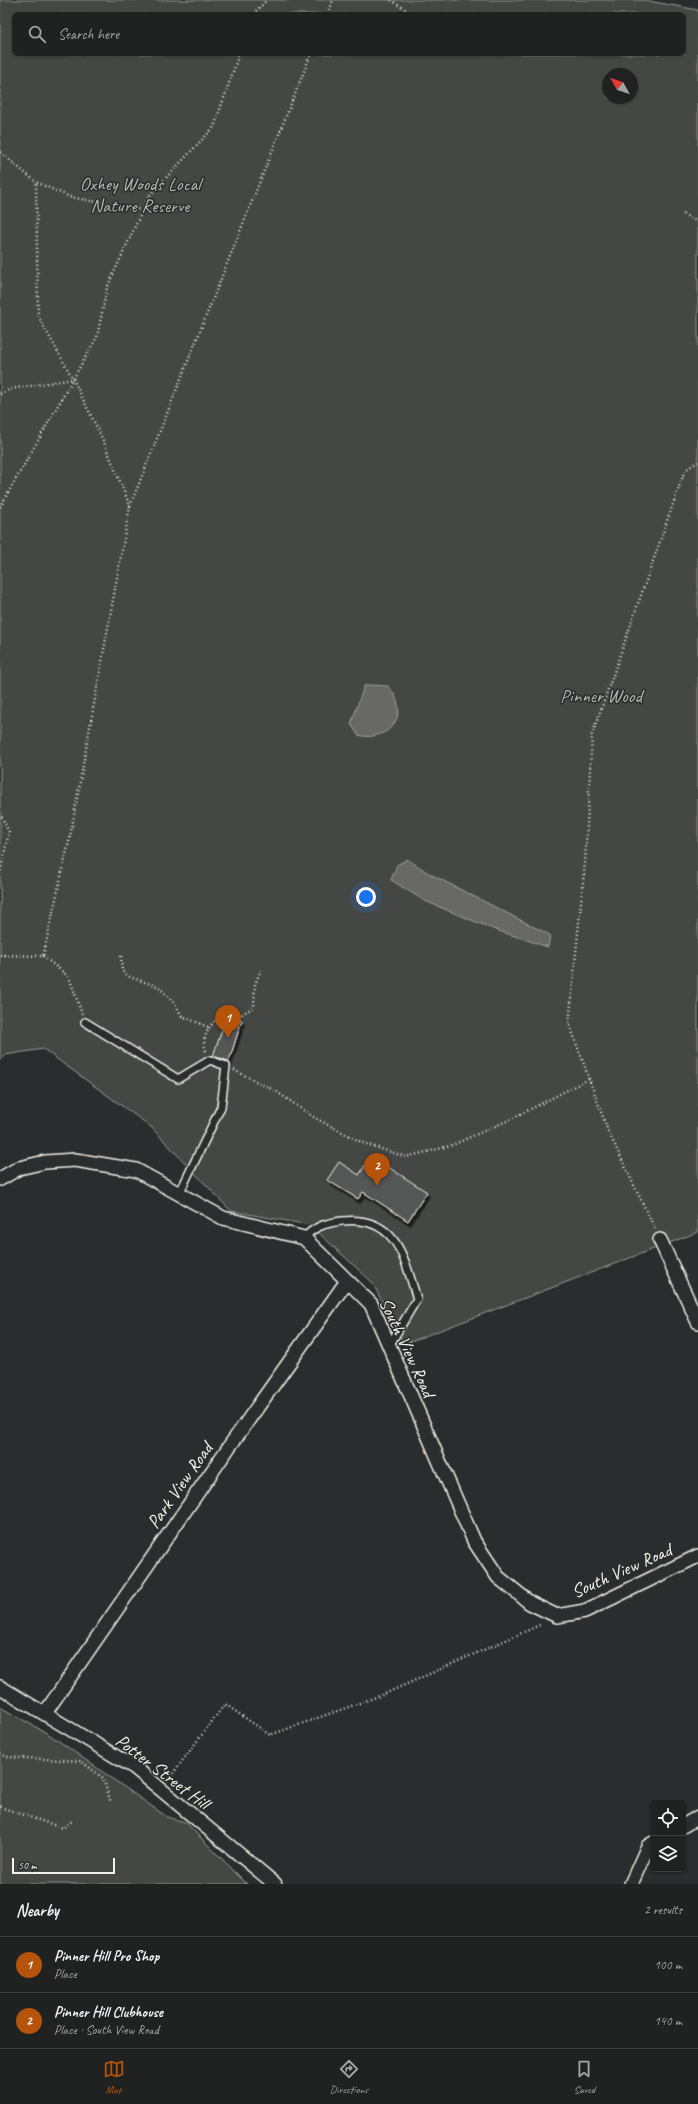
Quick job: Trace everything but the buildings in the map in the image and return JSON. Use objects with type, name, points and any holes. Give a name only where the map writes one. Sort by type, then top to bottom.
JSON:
[{"type":"street","points":[[0,1180],[19,1168],[45,1162],[75,1160],[136,1170],[223,1218],[304,1238]]},
{"type":"street","name":"South View Road","points":[[304,1238],[371,1304],[474,1541],[498,1577],[530,1603],[557,1616],[584,1611],[698,1556]]},
{"type":"street","points":[[660,1240],[698,1322]]},
{"type":"street","name":"Park View Road","points":[[45,1713],[233,1441],[347,1281]]},
{"type":"street","name":"Potter Street Hill","points":[[0,1687],[135,1768],[276,1884]]},
{"type":"street","points":[[686,1824],[698,1817]]},
{"type":"street","points":[[631,1884],[648,1846],[650,1845]]},
{"type":"lane","points":[[85,1022],[178,1079],[210,1060],[226,1066],[221,1107],[179,1194]]},
{"type":"lane","points":[[304,1238],[312,1229],[332,1223],[347,1221],[365,1222],[378,1226],[392,1236],[400,1248],[417,1299],[389,1346]]},
{"type":"path","points":[[255,12],[267,0]]},
{"type":"path","points":[[329,12],[333,0]]},
{"type":"path","points":[[391,0],[409,12]]},
{"type":"path","points":[[0,507],[97,337],[107,288],[149,196],[214,127],[238,56]]},
{"type":"path","points":[[43,956],[70,837],[130,506],[311,56]]},
{"type":"path","points":[[0,152],[36,182],[70,197],[142,210]]},
{"type":"path","points":[[36,182],[38,316],[73,379],[102,440],[130,506]]},
{"type":"path","points":[[683,214],[698,222]]},
{"type":"path","points":[[0,394],[11,389],[73,379]]},
{"type":"path","points":[[660,1240],[608,1131],[569,1023],[584,862],[592,735],[685,470],[698,462]]},
{"type":"path","points":[[0,813],[9,832],[0,872]]},
{"type":"path","points":[[0,955],[43,956],[69,977],[85,1022]]},
{"type":"path","points":[[121,956],[122,971],[130,977],[159,987],[175,1004],[182,1016],[208,1027]]},
{"type":"path","points":[[210,1060],[203,1043],[208,1027],[223,1012],[242,1014],[254,1007],[255,984],[261,970]]},
{"type":"path","points":[[226,1066],[277,1092],[322,1122],[363,1143],[406,1157],[456,1143],[509,1120],[589,1079]]},
{"type":"path","points":[[160,1790],[225,1704],[270,1735],[382,1695],[542,1624],[554,1615]]},
{"type":"path","points":[[0,1754],[7,1757],[81,1761],[103,1778],[111,1803]]},
{"type":"path","points":[[0,1807],[63,1828],[72,1821]]},
{"type":"green space","points":[[0,0],[643,0],[698,10],[698,1232],[404,1344],[372,1282],[310,1225],[231,1211],[150,1126],[43,1049],[5,1055],[0,1061]]},
{"type":"green space","points":[[0,1707],[50,1735],[167,1817],[185,1822],[247,1884],[0,1884]]},
{"type":"shaded area","points":[[364,686],[388,686],[395,696],[398,705],[398,714],[395,722],[384,733],[376,736],[358,735],[351,724]]},
{"type":"shaded area","points":[[407,859],[430,874],[550,935],[548,947],[493,929],[425,901],[391,880],[397,865]]},
{"type":"place","name":"Pinner Hill Pro Shop","points":[[228,1038]]},
{"type":"place","name":"Pinner Hill Clubhouse","points":[[377,1186]]},
{"type":"park label","name":"Oxhey Woods Local Nature Reserve","points":[[140,194]]},
{"type":"park label","name":"Pinner Wood","points":[[601,695]]}]
